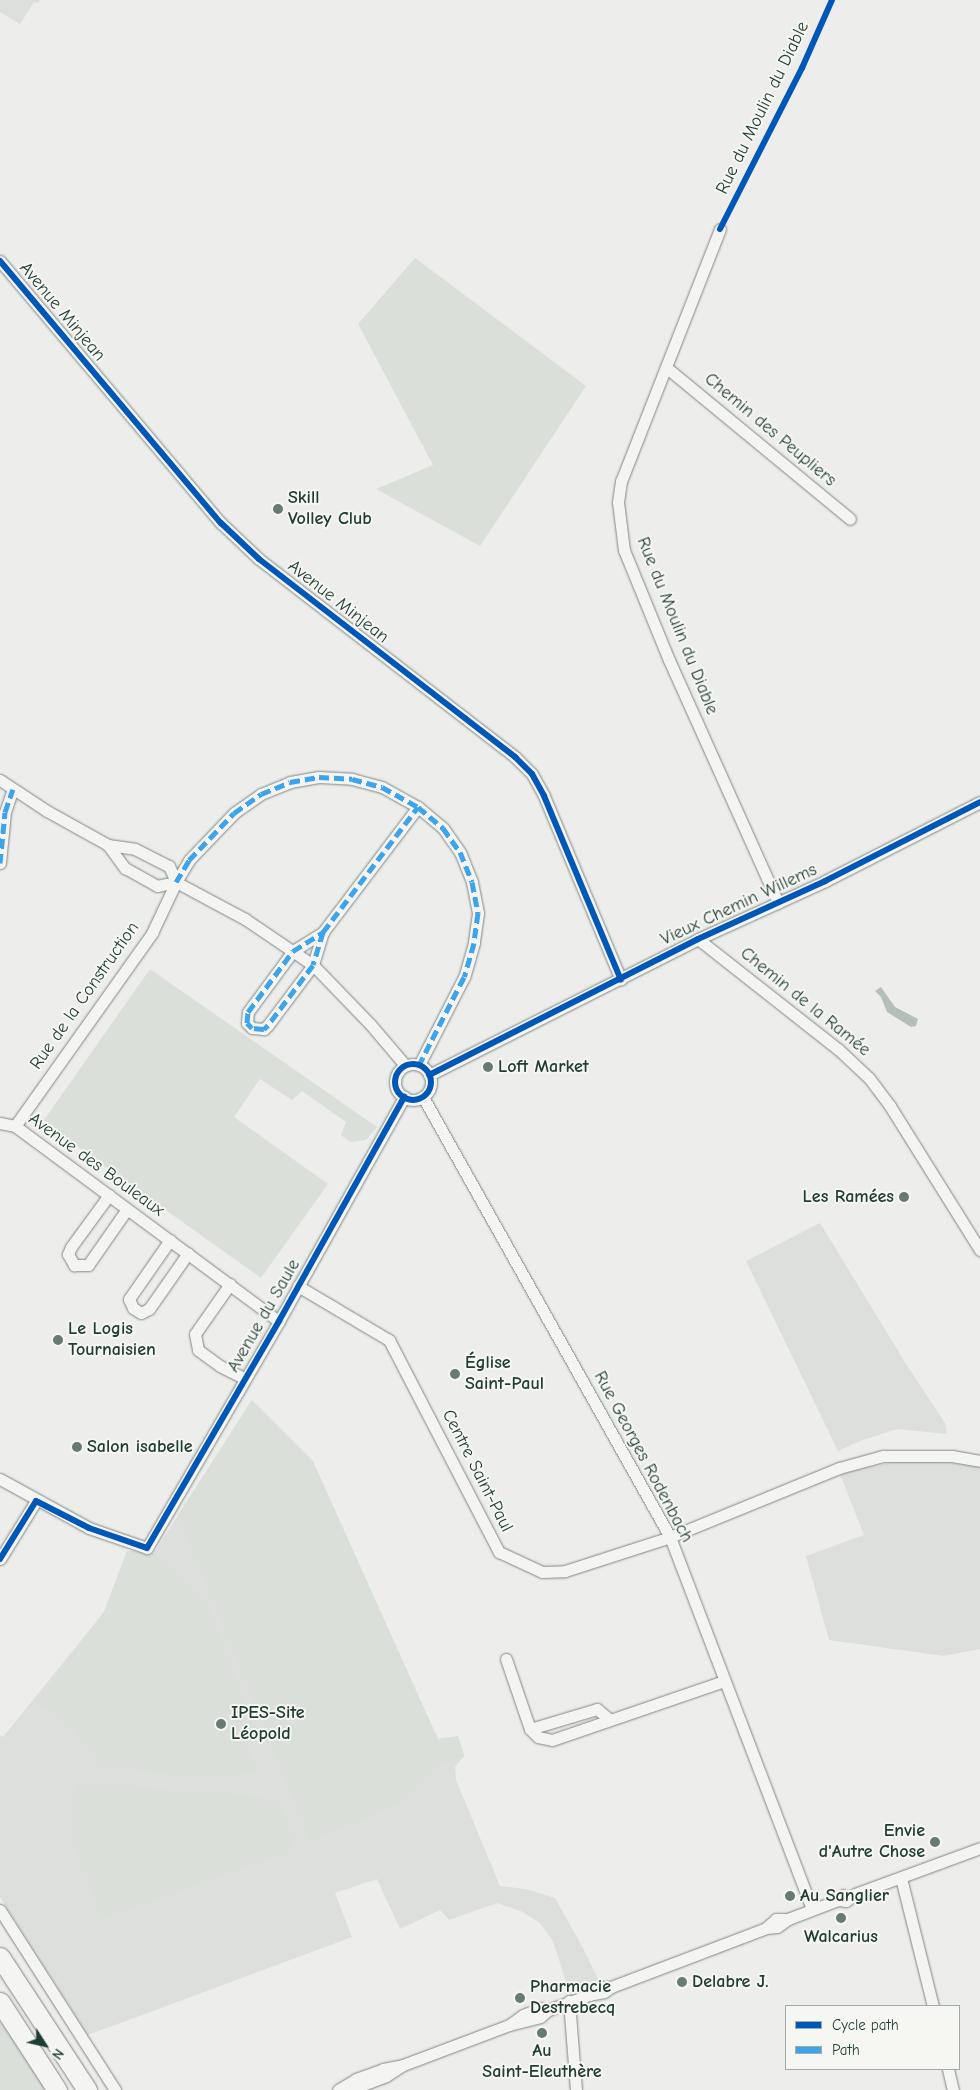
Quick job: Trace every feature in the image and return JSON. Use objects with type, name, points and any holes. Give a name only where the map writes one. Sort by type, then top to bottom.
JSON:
[{"type":"main road","points":[[0,1957],[87,2090]]},
{"type":"main road","points":[[0,2002],[56,2090]]},
{"type":"street","name":"Rue du Moulin du Diable","points":[[720,229],[621,481],[618,502],[624,550],[669,660],[778,903]]},
{"type":"street","name":"Avenue Minjean","points":[[0,261],[221,523],[259,559],[515,757],[532,774],[544,796],[620,980]]},
{"type":"street","name":"Chemin des Peupliers","points":[[667,368],[850,519]]},
{"type":"street","name":"Rue de la Construction","points":[[15,1126],[152,933],[176,882],[189,860],[234,813],[261,794],[290,782],[319,776],[352,779],[382,787],[418,807],[443,828],[460,852],[472,882],[478,913],[474,943],[464,977],[419,1065]]},
{"type":"street","points":[[0,780],[12,789],[108,845],[135,849],[169,866],[176,882],[245,919],[313,965],[370,1024],[405,1065]]},
{"type":"street","points":[[0,863],[5,812],[12,789]]},
{"type":"street","name":"Vieux Chemin Willems","points":[[430,1075],[698,939],[825,882],[980,802]]},
{"type":"street","points":[[323,932],[293,951],[248,1012],[248,1023],[252,1028],[264,1029],[268,1025],[313,965],[323,932],[418,807]]},
{"type":"street","points":[[108,845],[125,868],[157,886],[176,882]]},
{"type":"street","name":"Chemin de la Ramée","points":[[698,939],[831,1043],[869,1078],[890,1106],[980,1250]]},
{"type":"street","points":[[405,1065],[419,1065],[430,1075],[430,1087],[423,1097],[417,1099],[404,1098],[397,1090],[395,1078],[400,1069],[405,1065]]},
{"type":"street","name":"Rue Georges Rodenbach","points":[[423,1097],[670,1536],[812,1909]]},
{"type":"street","name":"Avenue du Saule","points":[[36,1501],[89,1528],[147,1548],[279,1321],[404,1098]]},
{"type":"street","name":"Avenue des Bouleaux","points":[[0,1123],[15,1126],[279,1321]]},
{"type":"street","points":[[109,1195],[71,1247],[68,1254],[74,1266],[88,1265],[127,1209]]},
{"type":"street","name":"Avenue des Bouleaux","points":[[170,1240],[129,1299],[133,1308],[141,1313],[149,1309],[188,1254]]},
{"type":"street","points":[[230,1284],[195,1334],[198,1350],[220,1366],[245,1379]]},
{"type":"street","name":"Centre Saint-Paul","points":[[298,1286],[389,1340],[499,1552],[542,1572],[565,1571],[670,1536],[839,1468],[883,1456],[952,1456],[980,1460]]},
{"type":"street","points":[[0,1479],[36,1501],[0,1559]]},
{"type":"street","points":[[506,1659],[530,1729],[538,1736],[552,1740],[724,1681]]},
{"type":"street","points":[[530,1729],[597,1709],[610,1720]]},
{"type":"street","points":[[339,2090],[362,2085],[386,2076],[403,2065],[509,2026],[540,2017],[548,2010],[589,1995],[602,1987],[611,1987],[766,1928],[778,1927],[788,1919],[812,1909],[838,1900],[846,1901],[854,1894],[980,1848]]},
{"type":"street","points":[[900,1878],[933,2005]]},
{"type":"street","points":[[0,1910],[115,2090]]},
{"type":"street","points":[[569,2001],[576,2090]]},
{"type":"street","points":[[948,2070],[954,2090]]},
{"type":"shaded area","points":[[0,0],[40,0],[38,3],[34,2],[20,24],[0,12]]},
{"type":"shaded area","points":[[415,258],[586,386],[480,546],[376,489],[433,465],[358,324]]},
{"type":"shaded area","points":[[150,969],[377,1127],[366,1140],[350,1142],[341,1135],[346,1122],[302,1091],[292,1100],[260,1079],[234,1117],[328,1184],[261,1278],[90,1156],[44,1120]]},
{"type":"shaded area","points":[[881,987],[895,1007],[918,1019],[916,1026],[911,1027],[887,1012],[881,997],[875,991]]},
{"type":"shaded area","points":[[820,1223],[908,1367],[945,1423],[947,1434],[897,1429],[860,1441],[838,1451],[746,1261]]},
{"type":"shaded area","name":"IPES-Site Léopold","points":[[252,1400],[438,1739],[458,1736],[464,1756],[455,1767],[456,1780],[500,1886],[526,1889],[555,1898],[600,1983],[571,1997],[553,1941],[540,1923],[523,1912],[497,1903],[449,1920],[440,1910],[400,1929],[377,1879],[335,1893],[352,1937],[88,2035],[0,1897],[0,1735],[3,1737],[104,1612],[127,1551],[154,1553]]},
{"type":"shaded area","points":[[252,1400],[313,1461],[438,1739],[458,1736],[464,1756],[439,1764],[408,1800],[310,1841],[178,1515]]},
{"type":"shaded area","points":[[902,1460],[980,1467],[980,1649],[944,1656],[829,1640],[806,1556],[864,1535],[840,1474]]},
{"type":"shaded area","points":[[127,1551],[150,1553],[206,1598],[251,1719],[251,1728],[243,1733],[257,1771],[214,1777],[96,1767],[92,1748],[81,1744],[74,1728],[36,1703],[104,1612]]},
{"type":"shaded area","points":[[77,1782],[268,1798],[281,1808],[295,1839],[287,1852],[102,1919],[70,1832]]},
{"type":"shaded area","points":[[0,2022],[34,2071],[45,2090],[0,2090]]},
{"type":"marked path","points":[[176,882],[189,860],[234,813],[261,794],[290,782],[319,777],[352,779],[382,787],[418,807],[443,828],[460,852],[472,882],[478,913],[474,943],[464,977],[419,1065]]},
{"type":"marked path","points":[[0,863],[5,812],[13,789]]},
{"type":"marked path","points":[[323,932],[418,807]]},
{"type":"marked path","points":[[323,932],[313,965],[268,1025],[264,1029],[252,1028],[247,1023],[248,1012],[293,951],[323,932]]},
{"type":"cycle path","points":[[720,229],[802,68],[832,0]]},
{"type":"cycle path","points":[[0,261],[221,523],[259,559],[515,757],[532,774],[544,796],[621,980]]},
{"type":"cycle path","points":[[429,1075],[698,939],[825,881],[980,802]]},
{"type":"cycle path","points":[[413,1064],[426,1069],[431,1082],[426,1095],[413,1100],[400,1095],[395,1082],[400,1069],[413,1064]]},
{"type":"cycle path","points":[[0,1559],[36,1501],[89,1528],[147,1548],[279,1321],[404,1097]]},
{"type":"place","name":"Skill Volley Club","points":[[278,509]]},
{"type":"place","name":"Loft Market","points":[[488,1067]]},
{"type":"place","name":"Les Ramées","points":[[904,1197]]},
{"type":"place","name":"Le Logis Tournaisien","points":[[58,1340]]},
{"type":"place","name":"Église Saint-Paul","points":[[455,1374]]},
{"type":"place","name":"Salon isabelle","points":[[77,1447]]},
{"type":"place","name":"IPES-Site Léopold","points":[[221,1724]]},
{"type":"place","name":"Envie d'Autre Chose","points":[[935,1842]]},
{"type":"place","name":"Au Sanglier","points":[[790,1896]]},
{"type":"place","name":"Walcarius","points":[[841,1918]]},
{"type":"place","name":"Delabre J.","points":[[682,1982]]},
{"type":"place","name":"Pharmacie Destrebecq","points":[[520,1998]]},
{"type":"place","name":"Au Saint-Eleuthère","points":[[542,2033]]}]
